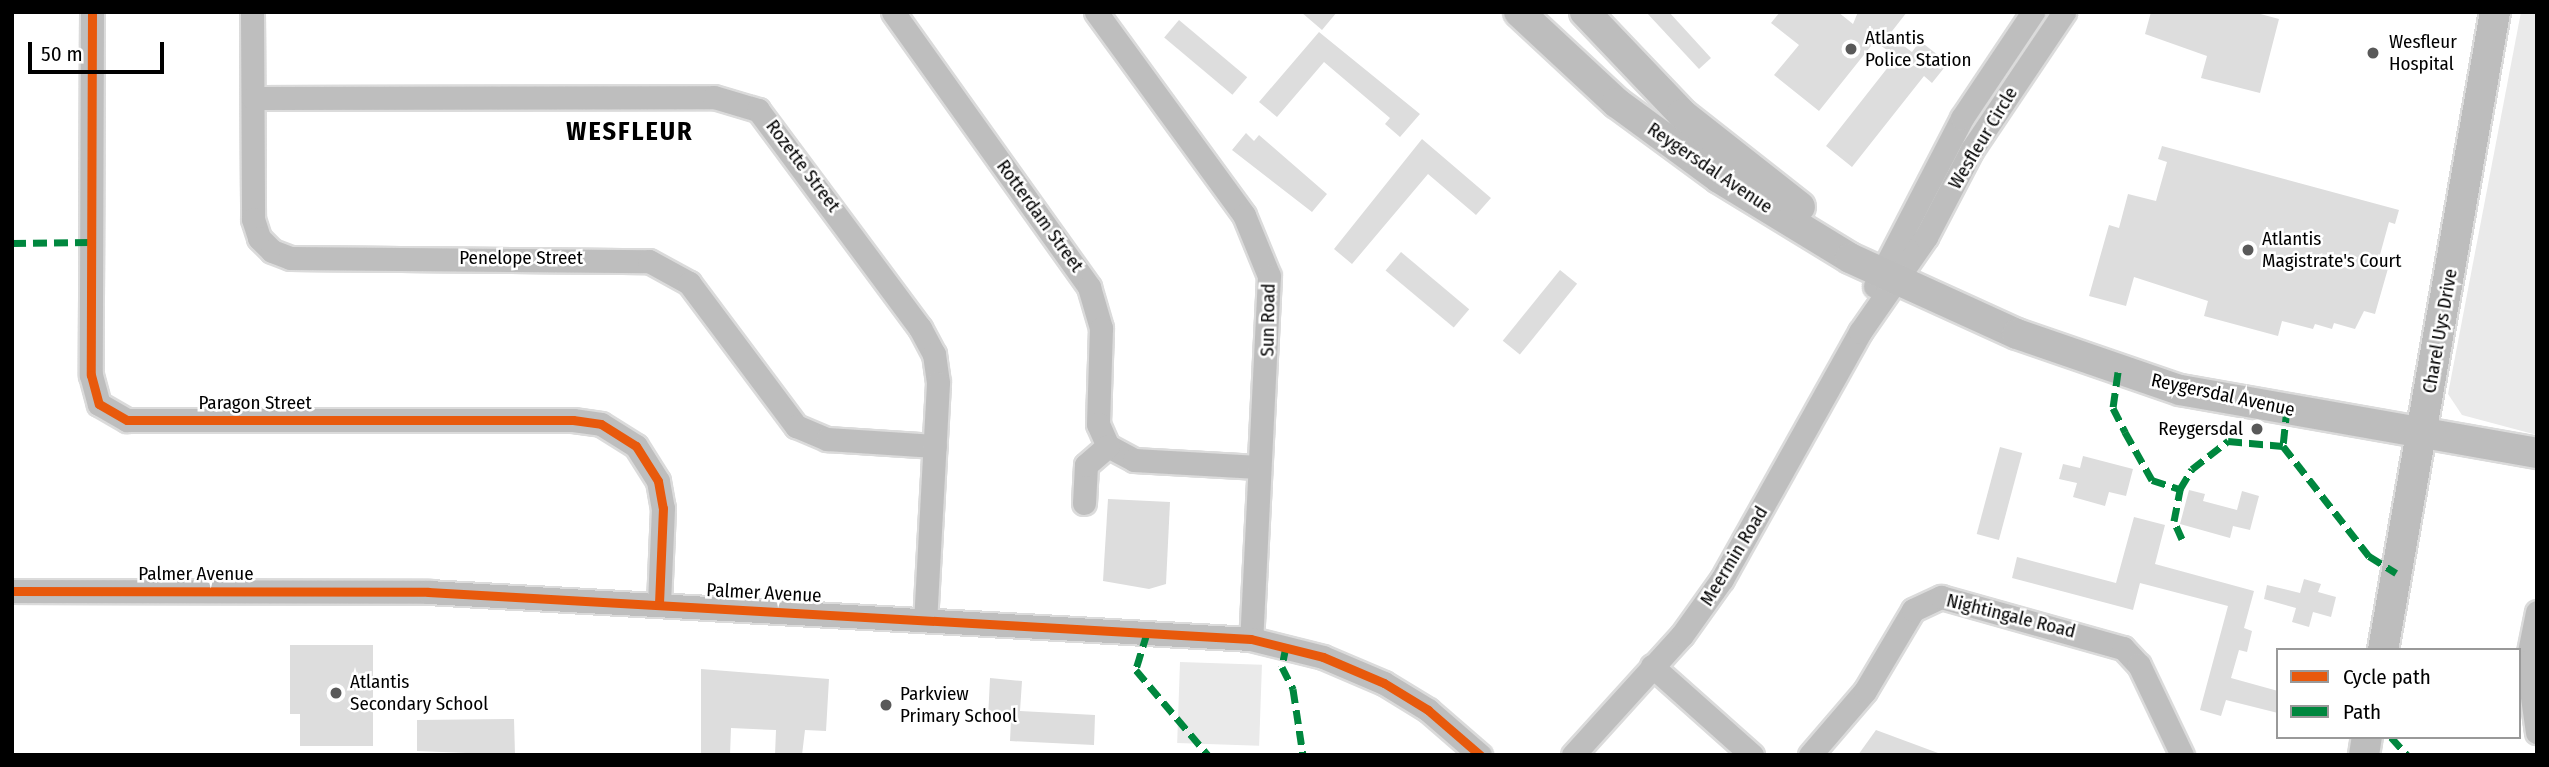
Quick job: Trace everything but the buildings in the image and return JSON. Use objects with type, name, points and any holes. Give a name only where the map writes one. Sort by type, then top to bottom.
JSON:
[{"type":"main road","name":"Reygersdal Avenue","points":[[1519,12],[1588,78],[1684,154],[1850,258],[1900,273]]},
{"type":"main road","name":"Reygersdal Avenue","points":[[1585,12],[1651,85],[1731,157],[1900,273],[2017,334],[2118,372],[2180,390],[2422,435],[2537,453]]},
{"type":"main road","name":"Charel Uys Drive","points":[[2382,648],[2495,12]]},
{"type":"street","name":"Paragon Street","points":[[92,12],[91,385],[99,404],[127,421],[573,420],[601,424],[636,446],[658,481],[663,508],[659,605]]},
{"type":"street","name":"Penelope Street","points":[[252,12],[253,219],[259,238],[272,251],[290,258],[649,261],[689,283],[796,426],[827,439],[934,446]]},
{"type":"street","name":"Rotterdam Street","points":[[894,12],[1089,286],[1101,328],[1098,424],[1108,446]]},
{"type":"street","name":"Sun Road","points":[[1096,12],[1244,215],[1264,256],[1271,296],[1258,467],[1251,639]]},
{"type":"street","name":"Wesfleur Circle","points":[[1900,273],[1962,118],[2033,12]]},
{"type":"street","name":"Wesfleur Circle","points":[[1900,273],[1972,149],[2064,12]]},
{"type":"street","name":"Rozette Street","points":[[253,98],[714,97],[749,104],[775,126],[928,341],[938,383],[925,620]]},
{"type":"street","name":"Meermin Road","points":[[1573,755],[1653,666],[1722,579],[1860,332],[1900,273]]},
{"type":"street","points":[[1084,503],[1086,465],[1108,446],[1134,460],[1258,467]]},
{"type":"street","name":"Palmer Avenue","points":[[12,591],[428,592],[1251,639],[1323,657],[1384,683],[1428,710],[1480,755]]},
{"type":"street","name":"Nightingale Road","points":[[1810,755],[1865,691],[1913,610],[1941,597],[2123,648],[2139,665],[2182,755]]},
{"type":"street","points":[[2537,612],[2527,662],[2537,732]]},
{"type":"street","points":[[1653,666],[1752,755]]},
{"type":"shaded area","points":[[2521,12],[2537,12],[2537,435],[2462,415],[2448,394]]},
{"type":"shaded area","points":[[1180,662],[1262,665],[1259,746],[1177,743]]},
{"type":"marked path","points":[[12,243],[91,242]]},
{"type":"marked path","points":[[2118,372],[2113,408],[2125,432],[2152,480],[2180,489]]},
{"type":"marked path","points":[[2287,408],[2283,446],[2369,556],[2396,573]]},
{"type":"marked path","points":[[2182,539],[2174,521],[2180,489],[2192,469],[2228,441],[2283,446]]},
{"type":"marked path","points":[[1147,633],[1136,670],[1208,755]]},
{"type":"marked path","points":[[1286,646],[1282,667],[1293,689],[1303,755]]},
{"type":"marked path","points":[[2393,739],[2407,755]]},
{"type":"cycle path","points":[[92,12],[91,375],[99,404],[127,420],[573,420],[601,424],[636,446],[658,481],[663,508],[659,605]]},
{"type":"cycle path","points":[[12,591],[428,592],[1251,639],[1323,657],[1384,683],[1428,710],[1480,755]]},
{"type":"place","name":"Atlantis Police Station","points":[[1851,49]]},
{"type":"place","name":"Wesfleur Hospital","points":[[2373,53]]},
{"type":"place","name":"Atlantis Magistrate's Court","points":[[2248,250]]},
{"type":"place","name":"Reygersdal","points":[[2257,429]]},
{"type":"place","name":"Atlantis Secondary School","points":[[336,693]]},
{"type":"place","name":"Parkview Primary School","points":[[886,705]]},
{"type":"district","name":"WESFLEUR","points":[[630,132]]}]
